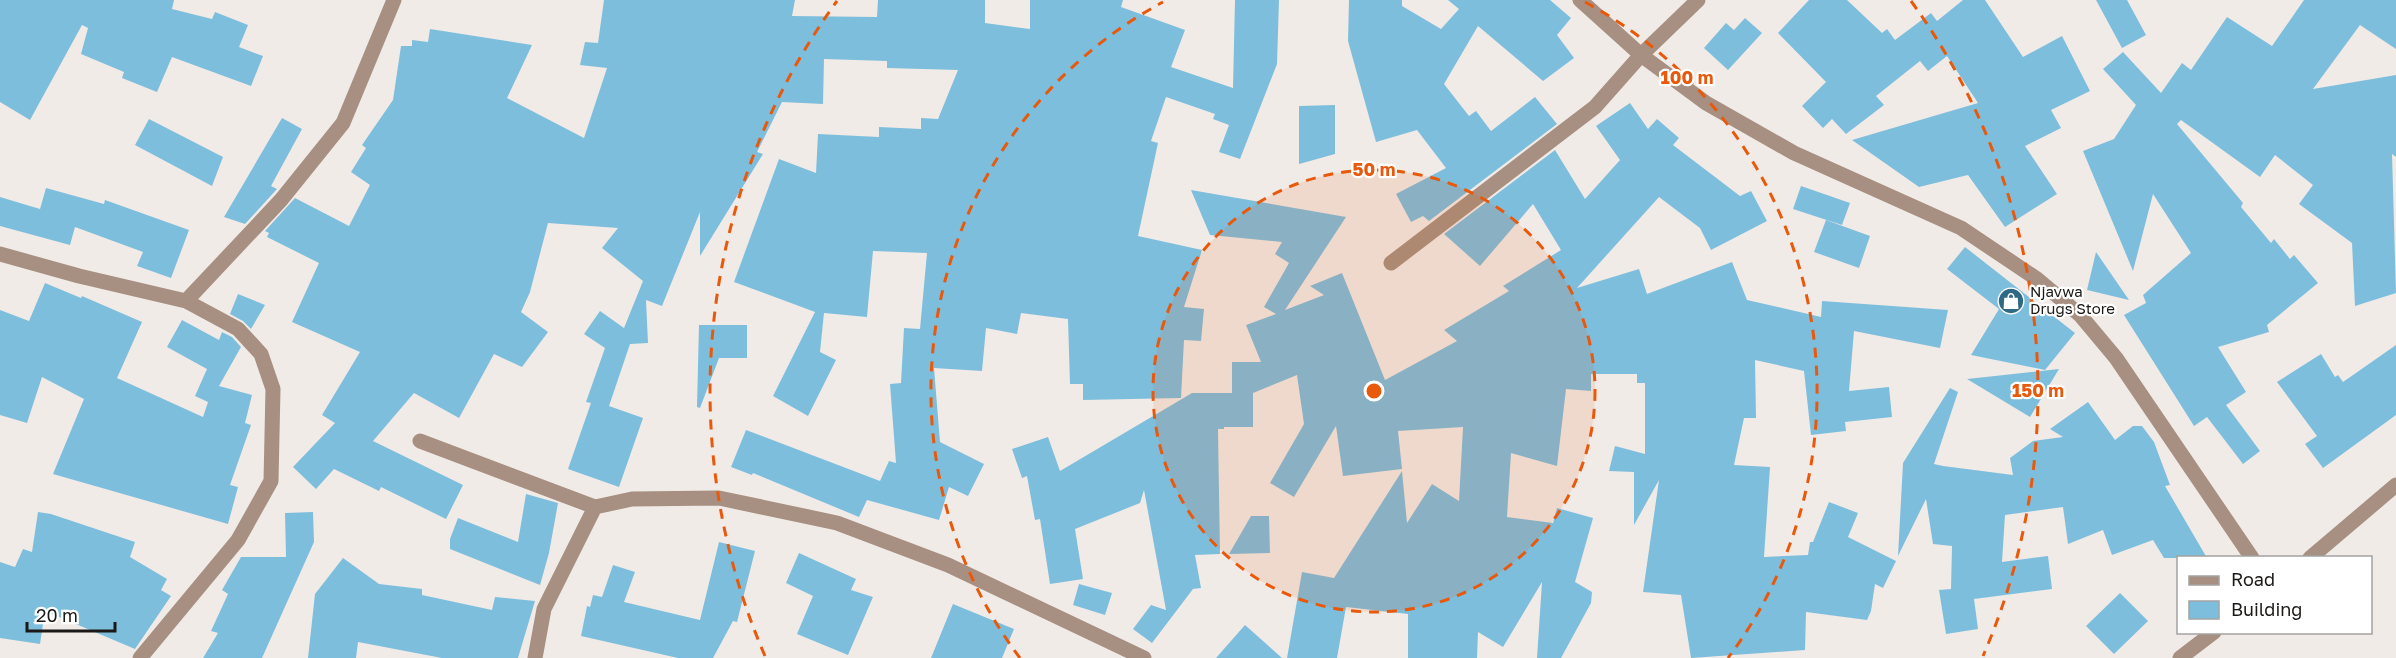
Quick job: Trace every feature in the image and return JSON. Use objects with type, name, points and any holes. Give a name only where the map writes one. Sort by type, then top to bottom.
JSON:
[{"type":"street","points":[[186,302],[281,200],[343,123],[394,0]]},
{"type":"street","points":[[1580,0],[1641,55],[1706,103],[1785,147],[1961,228],[2037,279],[2080,315],[2116,358],[2251,556]]},
{"type":"street","points":[[1391,263],[1595,107],[1641,55],[1698,0]]},
{"type":"street","points":[[0,254],[186,302],[238,329],[261,354],[273,389],[271,481],[238,540],[140,658]]},
{"type":"street","points":[[420,441],[595,507],[632,499],[719,498],[837,523],[948,566],[1144,658]]},
{"type":"street","points":[[2312,556],[2396,485]]},
{"type":"street","points":[[535,658],[544,609],[595,507]]},
{"type":"street","points":[[2180,658],[2213,634]]},
{"type":"building","points":[[0,0],[174,0],[172,9],[212,19],[215,12],[248,25],[239,47],[263,56],[251,86],[172,57],[157,92],[122,78],[124,72],[81,54],[88,28],[82,25],[30,120],[0,102]]},
{"type":"building","points":[[604,0],[795,0],[792,16],[877,17],[878,0],[985,0],[985,23],[1030,29],[1030,0],[1123,0],[1121,7],[1185,30],[1171,67],[1233,88],[1235,0],[1279,0],[1277,64],[1240,159],[1219,152],[1229,125],[1213,119],[1215,114],[1166,97],[1151,141],[1158,143],[1138,236],[1202,250],[1184,307],[1204,309],[1201,341],[1184,340],[1181,398],[1083,400],[1083,384],[1070,384],[1068,319],[1021,313],[1017,334],[986,328],[982,371],[934,368],[940,442],[984,464],[968,496],[949,487],[939,520],[867,500],[859,517],[753,473],[752,475],[731,467],[746,430],[880,481],[889,461],[896,463],[890,384],[901,383],[904,328],[920,329],[927,253],[873,251],[867,317],[824,313],[820,352],[836,360],[808,416],[773,396],[815,312],[734,282],[779,159],[816,173],[818,134],[879,137],[879,127],[921,129],[921,118],[938,119],[958,70],[887,68],[887,61],[824,59],[823,104],[782,102],[757,152],[763,154],[700,256],[700,212],[662,306],[646,300],[648,343],[630,344],[609,406],[643,418],[619,487],[568,469],[591,403],[586,402],[605,348],[584,334],[600,311],[624,328],[643,281],[602,248],[618,228],[548,223],[530,292],[521,312],[548,332],[522,367],[494,354],[459,418],[414,393],[373,441],[463,485],[446,519],[381,487],[379,491],[334,469],[316,489],[293,467],[335,423],[322,415],[360,352],[292,322],[319,263],[267,237],[269,233],[265,231],[295,198],[349,226],[370,185],[351,172],[366,148],[362,145],[393,100],[401,46],[412,46],[412,40],[428,42],[430,29],[532,45],[507,98],[584,138],[607,68],[580,65],[585,42],[598,43]]},
{"type":"building","points":[[1349,0],[1402,0],[1402,6],[1441,29],[1459,9],[1448,0],[1550,0],[1571,18],[1557,35],[1574,58],[1543,81],[1478,26],[1444,84],[1469,116],[1476,111],[1491,131],[1535,97],[1557,124],[1429,221],[1423,216],[1411,222],[1396,194],[1446,168],[1417,130],[1376,142],[1348,41]]},
{"type":"building","points":[[1809,0],[1847,0],[1882,33],[1887,29],[1895,40],[1931,13],[1937,21],[1963,0],[1985,0],[2023,57],[2062,36],[2090,91],[2051,110],[2061,128],[2025,146],[2057,194],[2005,227],[1968,175],[1919,187],[1852,140],[1978,103],[1947,56],[1928,71],[1920,61],[1876,96],[1884,105],[1846,134],[1832,119],[1823,128],[1802,106],[1826,82],[1778,33]]},
{"type":"building","points":[[2096,0],[2127,0],[2146,35],[2122,48]]},
{"type":"building","points":[[2304,0],[2396,0],[2396,49],[2360,25],[2313,89],[2396,75],[2396,157],[2392,154],[2396,293],[2355,306],[2352,243],[2299,204],[2313,185],[2275,155],[2260,177],[2181,120],[2177,124],[2243,203],[2241,207],[2271,243],[2274,239],[2290,259],[2294,255],[2318,283],[2267,325],[2269,332],[2218,347],[2246,392],[2226,405],[2260,451],[2243,464],[2207,417],[2194,426],[2124,315],[2146,303],[2143,295],[2191,253],[2153,194],[2133,271],[2083,151],[2114,139],[2136,105],[2103,69],[2123,52],[2161,93],[2182,63],[2191,70],[2227,17],[2272,46]]},
{"type":"building","points":[[1745,18],[1762,33],[1728,70],[1704,48],[1726,23],[1734,30]]},
{"type":"building","points":[[1630,103],[1648,129],[1657,119],[1679,138],[1673,145],[1740,196],[1751,191],[1767,221],[1711,250],[1700,228],[1659,197],[1577,288],[1639,269],[1647,294],[1732,262],[1747,300],[1821,317],[1822,301],[1948,310],[1940,348],[1854,331],[1849,391],[1889,387],[1892,417],[1845,422],[1846,431],[1811,435],[1804,371],[1755,360],[1756,418],[1744,418],[1734,465],[1770,467],[1764,557],[1808,555],[1810,542],[1813,542],[1829,502],[1858,513],[1848,537],[1896,561],[1883,588],[1875,584],[1871,611],[1867,620],[1806,612],[1805,650],[1691,658],[1681,595],[1643,592],[1659,480],[1634,525],[1634,472],[1609,471],[1615,446],[1645,454],[1645,383],[1637,383],[1637,374],[1591,374],[1591,391],[1566,389],[1557,466],[1511,453],[1507,517],[1553,523],[1557,508],[1593,518],[1575,582],[1592,592],[1591,603],[1561,658],[1537,658],[1542,582],[1503,647],[1478,632],[1477,658],[1408,658],[1408,614],[1346,607],[1337,658],[1287,658],[1302,572],[1334,578],[1402,471],[1407,523],[1432,484],[1459,501],[1463,427],[1398,431],[1402,469],[1343,476],[1336,426],[1294,497],[1270,483],[1304,424],[1297,375],[1253,393],[1253,427],[1218,429],[1220,554],[1195,555],[1201,588],[1193,589],[1152,643],[1133,629],[1151,605],[1166,610],[1144,490],[1140,503],[1075,529],[1083,579],[1050,584],[1040,519],[1035,520],[1027,476],[1022,478],[1012,449],[1048,437],[1060,471],[1192,393],[1232,393],[1232,362],[1261,362],[1246,325],[1276,314],[1264,307],[1289,263],[1275,254],[1282,242],[1210,235],[1191,190],[1346,217],[1285,310],[1324,295],[1310,286],[1342,273],[1385,380],[1457,341],[1444,330],[1509,291],[1503,286],[1561,250],[1533,204],[1480,266],[1444,234],[1555,150],[1585,199],[1620,160],[1596,126]]},
{"type":"building","points":[[1335,105],[1335,154],[1299,164],[1299,106]]},
{"type":"building","points":[[282,118],[302,129],[271,186],[277,189],[245,224],[224,217]]},
{"type":"building","points":[[149,119],[223,157],[212,186],[135,145]]},
{"type":"building","points":[[1801,186],[1850,203],[1842,225],[1793,209]]},
{"type":"building","points":[[46,188],[104,204],[105,200],[189,230],[171,278],[137,266],[143,252],[75,227],[70,245],[0,226],[0,197],[40,209]]},
{"type":"building","points":[[1826,220],[1870,236],[1859,268],[1814,252]]},
{"type":"building","points":[[1965,247],[2075,333],[2045,370],[1971,355],[1999,309],[1947,269]]},
{"type":"building","points":[[2096,252],[2129,300],[2087,290]]},
{"type":"building","points":[[45,283],[142,322],[117,378],[203,417],[208,402],[195,396],[207,369],[167,347],[182,320],[219,340],[222,332],[232,337],[241,347],[219,386],[252,395],[245,423],[251,425],[230,485],[238,487],[228,524],[53,474],[84,399],[42,377],[27,423],[0,415],[0,310],[29,321]]},
{"type":"building","points":[[238,294],[265,305],[251,329],[243,321],[230,314]]},
{"type":"building","points":[[699,325],[747,325],[747,358],[719,358],[700,408],[697,407]]},
{"type":"building","points":[[2396,345],[2396,415],[2323,468],[2305,444],[2317,436],[2277,382],[2321,354],[2335,377],[2338,375],[2343,382]]},
{"type":"building","points":[[2059,369],[2030,417],[1967,379]]},
{"type":"building","points":[[1950,388],[1958,392],[1934,464],[2013,475],[2010,458],[2033,441],[2063,437],[2050,429],[2088,402],[2115,440],[2133,426],[2142,426],[2154,442],[2170,485],[2165,486],[2206,556],[2164,558],[2153,540],[2112,555],[2103,530],[2068,544],[2063,507],[2005,515],[2002,562],[2048,556],[2052,589],[1974,599],[1978,629],[1946,634],[1939,590],[1951,589],[1952,546],[1933,544],[1926,499],[1898,556],[1903,463]]},
{"type":"building","points":[[526,494],[558,503],[549,553],[540,585],[450,549],[450,539],[458,518],[518,542]]},
{"type":"building","points":[[38,512],[51,514],[135,542],[130,557],[167,579],[161,590],[171,596],[135,649],[45,611],[40,644],[0,638],[0,562],[15,567],[23,549],[32,552]]},
{"type":"building","points":[[313,512],[314,542],[262,658],[203,658],[218,633],[211,631],[228,594],[222,590],[241,557],[286,557],[285,513]]},
{"type":"building","points":[[1251,516],[1269,516],[1270,553],[1229,554]]},
{"type":"building","points":[[719,542],[755,551],[737,622],[733,621],[713,658],[678,658],[581,636],[587,606],[590,607],[593,595],[602,597],[613,565],[635,572],[624,602],[700,620]]},
{"type":"building","points":[[799,553],[856,579],[851,590],[873,597],[848,655],[797,634],[813,596],[786,583]]},
{"type":"building","points":[[343,558],[379,584],[422,589],[422,595],[492,610],[495,597],[535,601],[518,658],[442,658],[358,642],[356,658],[308,658],[315,594]]},
{"type":"building","points":[[1079,584],[1112,593],[1105,615],[1073,605]]},
{"type":"building","points":[[2120,593],[2148,621],[2114,654],[2086,626]]},
{"type":"building","points":[[953,604],[1014,629],[1002,658],[931,658]]},
{"type":"building","points":[[1245,625],[1282,658],[1216,658]]},
{"type":"place","name":"Njavwa Drugs Store","points":[[2011,301]]}]
